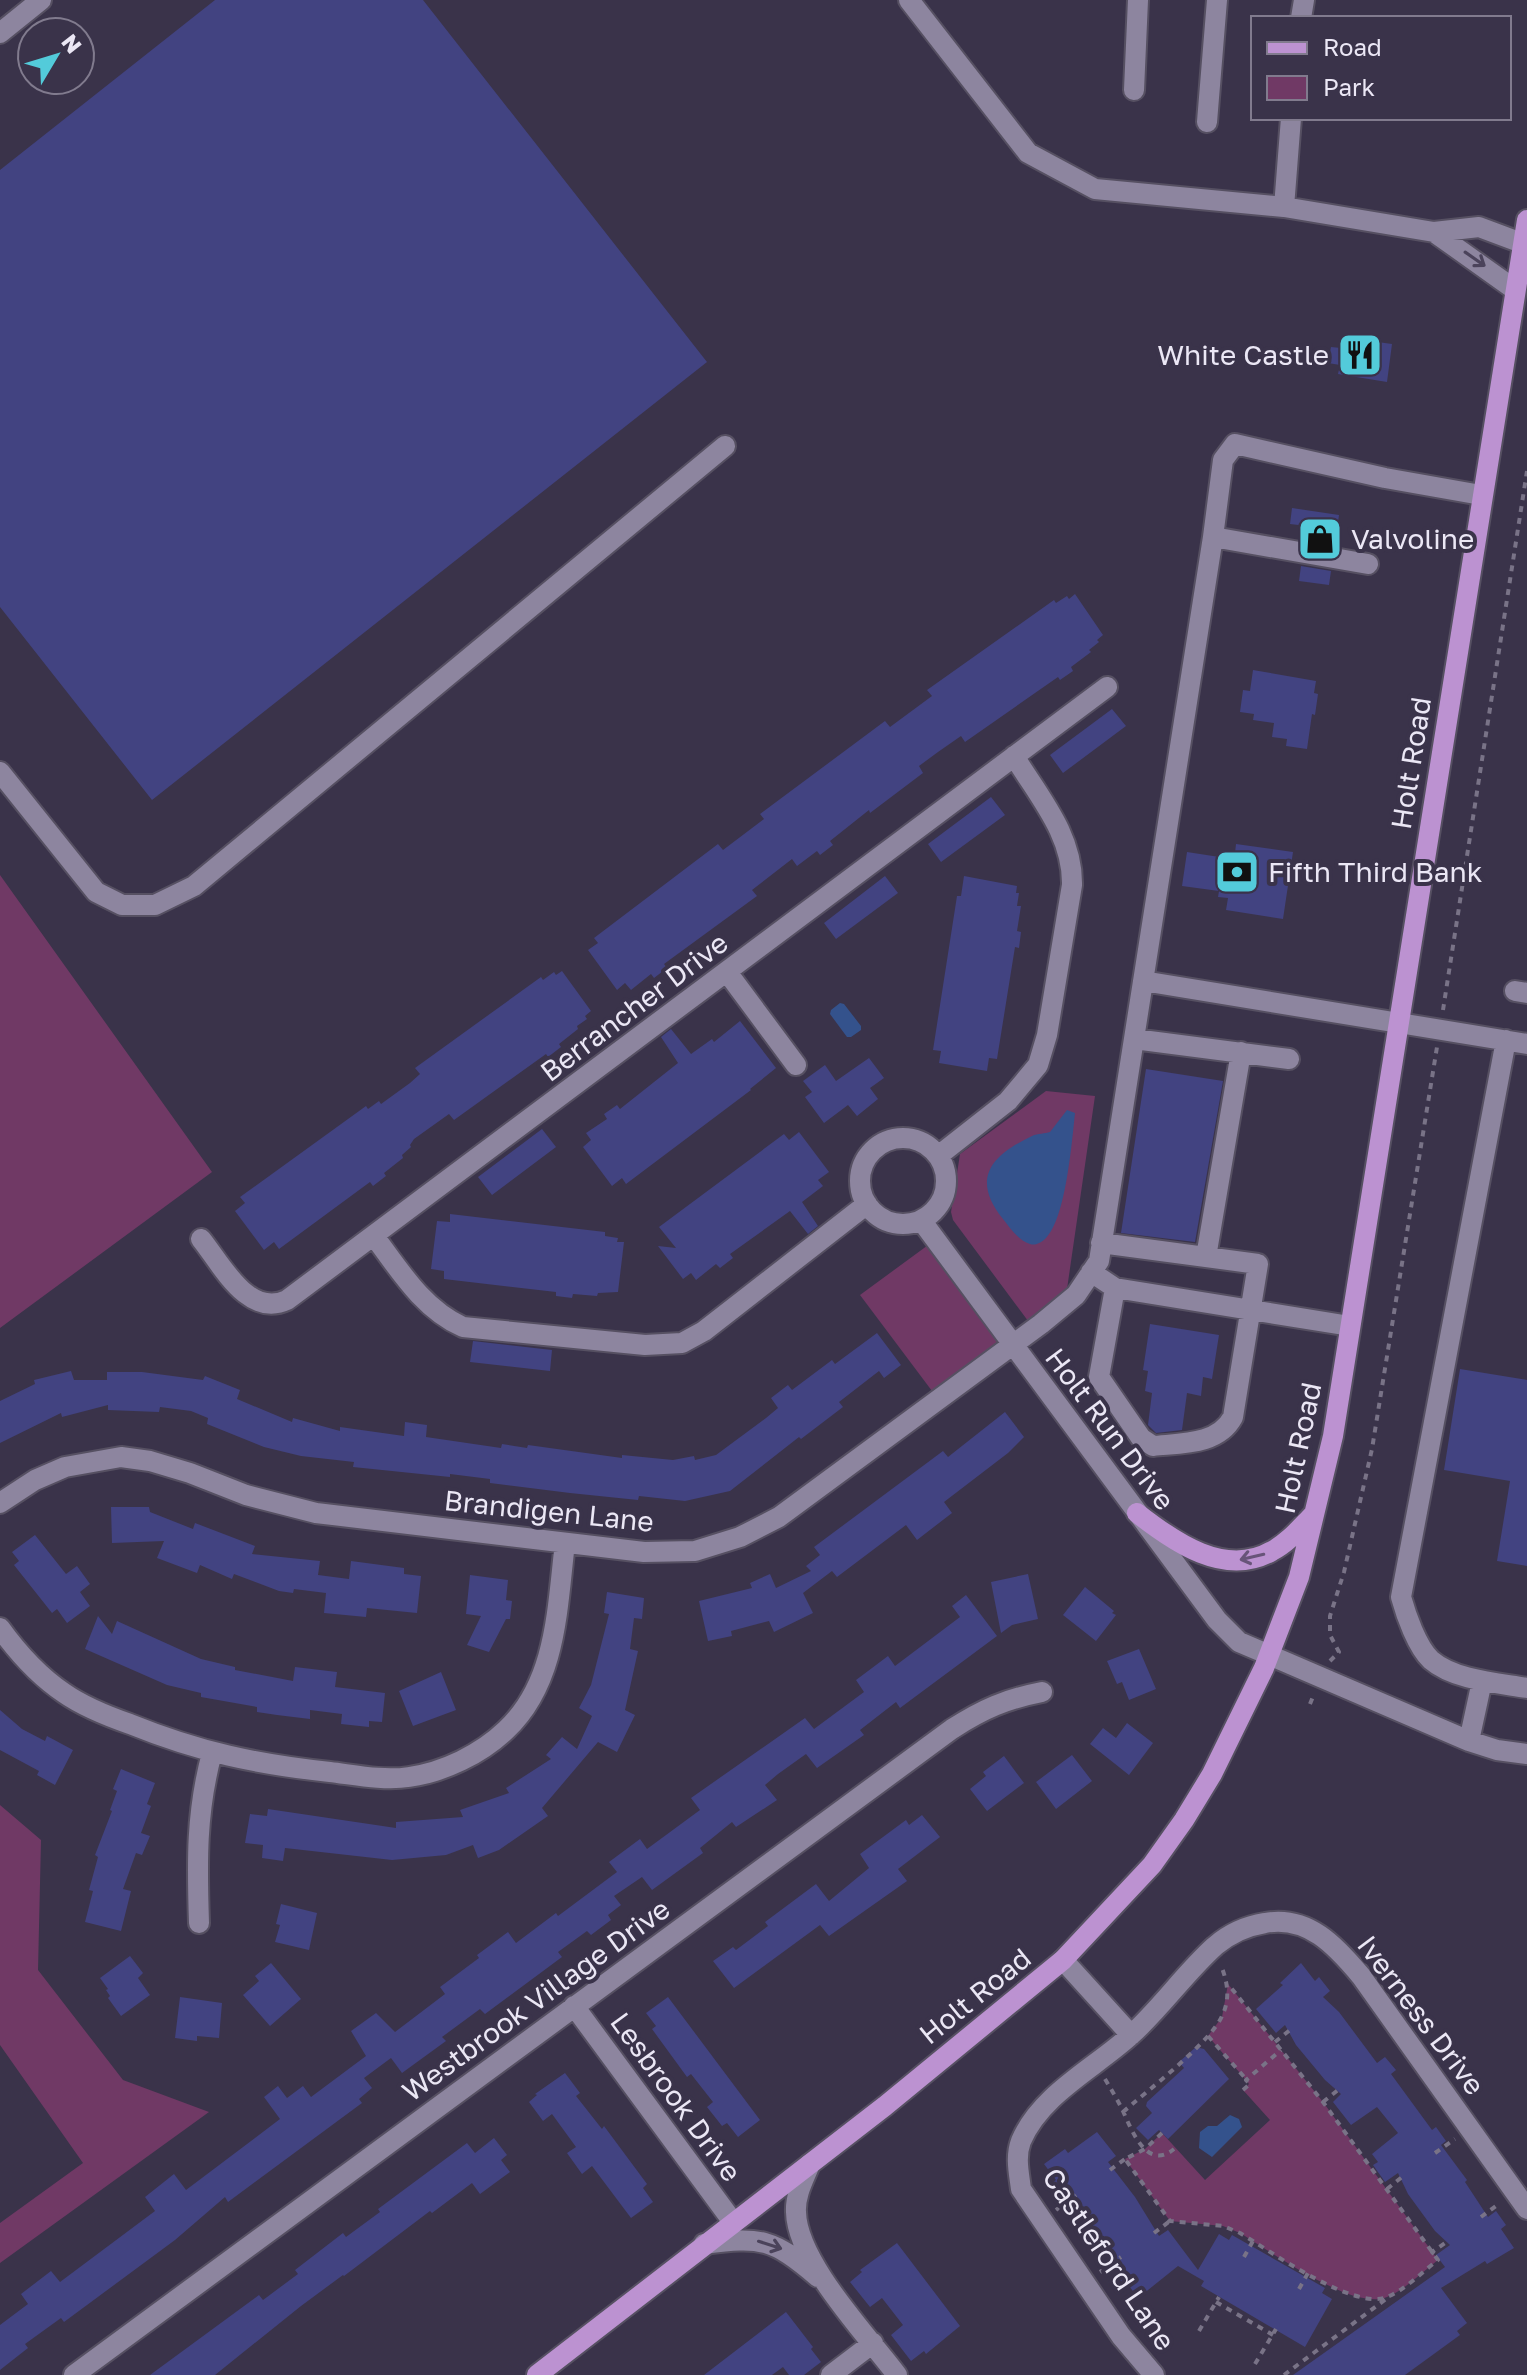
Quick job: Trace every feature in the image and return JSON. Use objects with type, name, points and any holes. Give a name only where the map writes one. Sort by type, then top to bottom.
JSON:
[{"type":"main road","name":"Holt Road","points":[[537,2375],[810,2164],[1063,1960],[1152,1865],[1184,1820],[1212,1774],[1268,1656],[1299,1577],[1333,1436],[1527,220]]},
{"type":"main road","points":[[1137,1513],[1192,1549],[1215,1558],[1235,1561],[1257,1558],[1273,1551],[1314,1514]]},
{"type":"street","points":[[0,33],[41,0]]},
{"type":"street","points":[[909,0],[1028,153],[1095,189],[1284,207],[1434,232],[1479,227],[1525,244]]},
{"type":"street","points":[[1134,90],[1138,0]]},
{"type":"street","points":[[1207,122],[1217,0]]},
{"type":"street","points":[[1284,207],[1291,120]]},
{"type":"street","points":[[1434,232],[1514,289]]},
{"type":"street","name":"Brandigen Lane","points":[[0,1503],[35,1480],[65,1467],[121,1457],[150,1461],[246,1495],[316,1513],[644,1552],[695,1551],[740,1537],[779,1517],[1041,1324],[1076,1295],[1099,1261],[1223,460],[1235,444],[1385,478],[1481,495]]},
{"type":"street","points":[[0,772],[96,892],[122,905],[155,905],[194,886],[725,446]]},
{"type":"street","points":[[1213,537],[1368,564]]},
{"type":"street","name":"Berrancher Drive","points":[[201,1239],[249,1297],[268,1305],[287,1300],[1107,687]]},
{"type":"street","points":[[938,1156],[1008,1101],[1038,1065],[1047,1035],[1072,885],[1072,864],[1062,834],[1014,756]]},
{"type":"street","points":[[727,972],[796,1065]]},
{"type":"street","points":[[1143,981],[1527,1044]]},
{"type":"street","points":[[1134,1039],[1289,1059]]},
{"type":"street","points":[[1506,1040],[1401,1597],[1408,1622],[1430,1659],[1468,1678],[1527,1688]]},
{"type":"street","points":[[1206,1257],[1241,1052]]},
{"type":"street","points":[[910,1138],[926,1144],[938,1156],[945,1173],[945,1192],[936,1209],[921,1220],[906,1224],[891,1222],[877,1215],[867,1204],[860,1189],[860,1172],[867,1157],[878,1145],[893,1139],[910,1138]]},
{"type":"street","points":[[374,1236],[431,1308],[463,1327],[645,1345],[682,1343],[704,1331],[867,1204]]},
{"type":"street","name":"Holt Run Drive","points":[[921,1220],[1217,1620],[1239,1642],[1469,1741],[1497,1750],[1527,1754]]},
{"type":"street","points":[[1101,1243],[1258,1264],[1233,1417],[1226,1429],[1202,1441],[1153,1446],[1141,1438],[1099,1377],[1115,1288]]},
{"type":"street","points":[[1091,1272],[1115,1288],[1350,1326]]},
{"type":"street","points":[[0,1628],[37,1672],[64,1693],[97,1712],[212,1753],[277,1766],[370,1777],[408,1778],[455,1765],[506,1730],[522,1712],[539,1684],[550,1656],[565,1543]]},
{"type":"street","points":[[1469,1741],[1482,1681]]},
{"type":"street","name":"Westbrook Village Drive","points":[[74,2375],[952,1729],[980,1711],[1011,1698],[1042,1692]]},
{"type":"street","points":[[199,1923],[197,1842],[203,1787],[212,1753]]},
{"type":"street","name":"Iverness Drive","points":[[1131,2035],[1215,1946],[1238,1930],[1265,1923],[1286,1922],[1308,1927],[1337,1947],[1361,1976],[1527,2209]]},
{"type":"street","points":[[1063,1960],[1131,2035]]},
{"type":"street","name":"Lesbrook Drive","points":[[574,2006],[733,2222]]},
{"type":"street","name":"Castleford Lane","points":[[1131,2035],[1049,2103],[1021,2142],[1017,2162],[1021,2189],[1121,2336],[1154,2375]]},
{"type":"street","points":[[810,2164],[799,2190],[796,2211],[800,2231],[824,2282]]},
{"type":"street","points":[[704,2244],[742,2239],[765,2241],[798,2259],[824,2282],[897,2375]]},
{"type":"street","points":[[831,2375],[873,2343]]},
{"type":"path","points":[[1310,1704],[1333,1656],[1339,1652],[1330,1635],[1330,1616],[1344,1572],[1372,1449],[1527,471]]},
{"type":"path","points":[[1215,1946],[1228,1984],[1323,2102],[1438,2260],[1284,2375]]},
{"type":"path","points":[[1123,2112],[1208,2036],[1222,2018],[1228,1984]]},
{"type":"path","points":[[1275,2042],[1290,2030]]},
{"type":"path","points":[[1208,2036],[1250,2084],[1243,2090]]},
{"type":"path","points":[[1246,2080],[1281,2050]]},
{"type":"path","points":[[1097,2063],[1132,2135],[1152,2154],[1161,2156],[1174,2149]]},
{"type":"path","points":[[1323,2102],[1338,2090]]},
{"type":"path","points":[[1110,2170],[1145,2149],[1162,2133]]},
{"type":"path","points":[[1125,2159],[1170,2221],[1223,2226],[1340,2292],[1358,2299],[1387,2297]]},
{"type":"path","points":[[1387,2189],[1402,2177]]},
{"type":"path","points":[[1154,2233],[1170,2221]]},
{"type":"path","points":[[1244,2257],[1253,2241]]},
{"type":"path","points":[[1432,2252],[1448,2241]]},
{"type":"path","points":[[1299,2289],[1308,2273]]},
{"type":"path","points":[[1199,2331],[1218,2300],[1274,2332],[1255,2364]]},
{"type":"green space","points":[[0,875],[212,1172],[0,1328]]},
{"type":"green space","points":[[1046,1091],[1095,1096],[1066,1296],[1034,1329],[953,1220],[951,1212],[960,1154]]},
{"type":"green space","points":[[935,1240],[1013,1345],[938,1399],[860,1295]]},
{"type":"green space","points":[[0,1805],[41,1840],[38,1970],[123,2080],[209,2112],[0,2263],[0,2223],[83,2163],[0,2045]]},
{"type":"green space","points":[[1228,1984],[1323,2102],[1438,2260],[1394,2294],[1372,2299],[1354,2296],[1312,2277],[1223,2226],[1170,2221],[1125,2159],[1145,2149],[1162,2133],[1205,2180],[1270,2120],[1243,2090],[1249,2084],[1208,2036],[1222,2017]]},
{"type":"water","points":[[840,1003],[861,1026],[861,1030],[851,1037],[847,1037],[830,1014]]},
{"type":"water","points":[[1067,1110],[1075,1113],[1059,1214],[1046,1238],[1030,1244],[1015,1234],[993,1204],[987,1180],[990,1169],[1018,1143],[1050,1132]]},
{"type":"water","points":[[1230,2115],[1239,2119],[1242,2127],[1212,2157],[1199,2148],[1200,2132],[1208,2126],[1217,2126]]},
{"type":"building","points":[[215,0],[423,0],[707,362],[152,800],[0,607],[0,170]]},
{"type":"building","name":"White Castle","points":[[1342,337],[1392,344],[1387,382],[1338,374],[1340,365],[1328,363],[1331,347],[1341,348]]},
{"type":"building","points":[[1292,508],[1339,515],[1335,545],[1305,540],[1307,526],[1290,524]]},
{"type":"building","points":[[1301,566],[1331,571],[1329,585],[1299,581]]},
{"type":"building","points":[[1075,594],[1103,635],[1089,650],[1091,652],[1071,667],[1073,671],[1060,680],[1058,677],[965,742],[961,736],[938,752],[919,766],[923,773],[830,841],[833,845],[820,855],[817,851],[797,866],[792,859],[752,890],[757,896],[664,964],[667,968],[654,978],[651,974],[631,990],[625,983],[617,990],[588,950],[598,943],[594,938],[718,844],[723,850],[764,819],[760,814],[885,721],[890,727],[932,696],[927,690],[1054,600],[1056,603]]},
{"type":"building","points":[[1253,670],[1316,681],[1314,693],[1318,694],[1307,749],[1286,746],[1287,739],[1272,737],[1274,723],[1253,720],[1254,714],[1240,712],[1243,690],[1250,691]]},
{"type":"building","points":[[1112,709],[1126,726],[1063,773],[1050,755]]},
{"type":"building","points":[[991,797],[1005,815],[941,862],[928,844]]},
{"type":"building","name":"Fifth Third Bank","points":[[1236,844],[1293,852],[1283,919],[1226,910],[1228,898],[1218,897],[1219,891],[1182,886],[1187,852],[1226,858],[1227,852],[1235,853]]},
{"type":"building","points":[[885,876],[898,893],[836,939],[824,923]]},
{"type":"building","points":[[964,876],[1017,886],[1017,906],[1021,906],[1017,931],[1021,932],[1019,948],[1015,947],[997,1059],[989,1058],[987,1071],[939,1063],[941,1051],[933,1050],[957,896],[961,896]]},
{"type":"building","points":[[562,971],[591,1011],[585,1016],[587,1019],[577,1026],[578,1029],[559,1044],[561,1047],[548,1057],[546,1054],[454,1120],[449,1114],[414,1139],[403,1158],[373,1186],[370,1182],[279,1249],[274,1242],[264,1250],[235,1211],[245,1203],[240,1197],[366,1106],[368,1109],[379,1101],[381,1104],[410,1083],[420,1074],[415,1068],[541,977],[543,980],[554,972],[556,975]]},
{"type":"building","points":[[740,1021],[776,1068],[626,1184],[622,1178],[612,1186],[583,1147],[591,1140],[586,1133],[607,1119],[604,1114],[617,1105],[620,1109],[678,1063],[661,1037],[671,1029],[691,1054],[712,1039],[714,1042]]},
{"type":"building","points":[[869,1058],[884,1078],[870,1088],[878,1099],[857,1116],[848,1105],[824,1123],[805,1097],[812,1092],[803,1081],[825,1065],[836,1081]]},
{"type":"building","points":[[1146,1069],[1223,1081],[1195,1242],[1121,1233]]},
{"type":"building","points":[[542,1129],[556,1147],[492,1195],[478,1177]]},
{"type":"building","points":[[799,1132],[829,1172],[818,1180],[823,1186],[802,1202],[818,1226],[808,1234],[790,1211],[730,1254],[733,1258],[720,1268],[716,1264],[696,1280],[691,1273],[683,1279],[658,1246],[676,1248],[659,1227],[784,1134],[789,1140]]},
{"type":"building","points":[[450,1214],[605,1232],[605,1236],[618,1238],[617,1242],[624,1242],[618,1292],[598,1293],[597,1296],[573,1294],[572,1298],[556,1296],[556,1292],[444,1279],[444,1271],[431,1269],[437,1221],[450,1222]]},
{"type":"building","points":[[1150,1324],[1219,1335],[1212,1379],[1203,1377],[1201,1396],[1187,1393],[1182,1430],[1156,1433],[1148,1425],[1152,1393],[1145,1391],[1148,1371],[1143,1370]]},
{"type":"building","points":[[877,1333],[901,1365],[884,1378],[879,1371],[839,1402],[843,1407],[730,1491],[685,1501],[639,1496],[638,1500],[490,1483],[490,1479],[450,1474],[450,1477],[353,1467],[354,1462],[301,1456],[264,1447],[207,1424],[208,1418],[191,1411],[160,1407],[159,1412],[108,1410],[108,1405],[62,1417],[61,1413],[0,1443],[0,1401],[35,1384],[34,1380],[71,1371],[74,1380],[107,1380],[107,1372],[142,1372],[203,1380],[205,1376],[240,1390],[237,1399],[292,1422],[293,1418],[340,1431],[340,1427],[404,1436],[405,1422],[427,1425],[426,1437],[501,1448],[502,1444],[527,1448],[528,1445],[622,1458],[622,1455],[673,1460],[694,1456],[695,1460],[716,1455],[766,1418],[778,1408],[771,1398],[788,1385],[792,1390],[832,1360],[835,1364]]},
{"type":"building","points":[[473,1341],[552,1350],[550,1371],[470,1362]]},
{"type":"building","points":[[1460,1369],[1527,1380],[1527,1566],[1497,1561],[1510,1481],[1444,1470]]},
{"type":"building","points":[[1005,1412],[1024,1437],[944,1502],[952,1513],[917,1540],[906,1525],[837,1577],[832,1571],[803,1593],[813,1613],[774,1632],[769,1621],[731,1631],[732,1636],[708,1641],[699,1601],[752,1588],[750,1583],[770,1574],[776,1588],[811,1571],[806,1566],[820,1555],[814,1547],[943,1451],[948,1457]]},
{"type":"building","points":[[111,1507],[149,1507],[150,1512],[193,1529],[195,1523],[255,1546],[252,1554],[320,1561],[318,1575],[349,1579],[351,1561],[404,1568],[404,1574],[421,1576],[417,1613],[367,1608],[366,1617],[324,1613],[326,1593],[294,1589],[293,1593],[279,1591],[234,1574],[232,1579],[200,1565],[197,1573],[157,1558],[164,1541],[112,1543]]},
{"type":"building","points":[[35,1535],[66,1574],[77,1566],[90,1584],[80,1592],[90,1606],[67,1623],[57,1609],[52,1613],[14,1565],[19,1561],[12,1552]]},
{"type":"building","points":[[1028,1574],[1038,1619],[1012,1625],[1001,1633],[991,1582]]},
{"type":"building","points":[[470,1575],[508,1580],[506,1600],[512,1601],[510,1619],[506,1619],[489,1652],[467,1645],[481,1616],[466,1614]]},
{"type":"building","points":[[1085,1587],[1116,1615],[1096,1641],[1063,1615]]},
{"type":"building","points":[[607,1592],[644,1598],[642,1619],[634,1618],[630,1649],[638,1651],[625,1710],[635,1715],[617,1752],[598,1742],[542,1808],[548,1816],[499,1850],[478,1858],[473,1845],[446,1855],[392,1860],[285,1848],[283,1861],[262,1858],[263,1845],[245,1843],[250,1814],[267,1816],[268,1809],[396,1828],[396,1822],[463,1817],[460,1810],[509,1793],[506,1788],[551,1759],[546,1755],[562,1737],[577,1749],[592,1716],[579,1708],[591,1685],[609,1614],[604,1613]]},
{"type":"building","points":[[966,1595],[997,1636],[900,1708],[896,1702],[860,1730],[864,1735],[817,1768],[806,1754],[778,1774],[765,1785],[777,1800],[736,1827],[732,1822],[700,1848],[703,1853],[652,1890],[642,1877],[614,1896],[621,1905],[608,1915],[611,1920],[591,1935],[587,1931],[558,1952],[562,1957],[485,2014],[480,2009],[442,2037],[446,2041],[402,2073],[391,2058],[364,2078],[372,2088],[359,2099],[362,2103],[228,2202],[225,2197],[175,2240],[64,2322],[61,2318],[25,2344],[28,2348],[0,2370],[0,2325],[28,2304],[21,2294],[51,2271],[60,2282],[155,2211],[145,2197],[174,2174],[186,2190],[280,2119],[264,2097],[278,2086],[287,2098],[303,2086],[311,2097],[366,2056],[351,2031],[376,2013],[395,2032],[445,1994],[440,1987],[508,1932],[516,1943],[617,1872],[609,1862],[640,1839],[647,1849],[700,1810],[691,1798],[805,1718],[814,1729],[864,1692],[856,1680],[888,1656],[895,1666],[960,1617],[952,1606]]},
{"type":"building","points":[[98,1616],[112,1634],[117,1621],[201,1659],[235,1667],[235,1670],[293,1681],[295,1667],[337,1672],[335,1687],[385,1693],[382,1722],[369,1721],[369,1727],[341,1724],[342,1714],[310,1710],[310,1719],[257,1712],[257,1707],[201,1697],[201,1693],[167,1685],[85,1649]]},
{"type":"building","points":[[1139,1649],[1156,1689],[1129,1700],[1122,1682],[1117,1684],[1107,1661]]},
{"type":"building","points":[[441,1672],[456,1710],[413,1726],[399,1691]]},
{"type":"building","points":[[0,1710],[22,1729],[45,1741],[47,1736],[73,1750],[55,1785],[37,1775],[39,1771],[0,1750]]},
{"type":"building","points":[[1127,1723],[1153,1743],[1129,1775],[1090,1744],[1103,1728],[1116,1738]]},
{"type":"building","points":[[1072,1755],[1092,1781],[1056,1809],[1036,1782]]},
{"type":"building","points":[[1004,1756],[1024,1783],[987,1811],[970,1789],[986,1776],[983,1772]]},
{"type":"building","points":[[121,1769],[155,1783],[141,1833],[150,1836],[142,1855],[136,1853],[123,1889],[131,1891],[121,1931],[85,1922],[93,1891],[89,1890],[98,1857],[95,1855],[112,1811],[117,1791],[113,1789]]},
{"type":"building","points":[[922,1815],[940,1837],[898,1869],[907,1881],[829,1936],[820,1925],[734,1988],[713,1961],[733,1947],[736,1950],[768,1926],[765,1922],[816,1884],[829,1901],[869,1868],[860,1854],[906,1820],[909,1825]]},
{"type":"building","points":[[281,1904],[317,1913],[309,1950],[275,1942]]},
{"type":"building","points":[[130,1956],[143,1973],[138,1978],[150,1995],[121,2016],[108,1998],[108,1989],[100,1978]]},
{"type":"building","points":[[271,1963],[301,1999],[270,2026],[243,1995],[259,1981],[255,1976]]},
{"type":"building","points":[[1301,1963],[1315,1981],[1319,1977],[1330,1991],[1323,1997],[1339,2012],[1377,2063],[1385,2057],[1396,2070],[1391,2074],[1432,2130],[1436,2127],[1446,2141],[1441,2145],[1467,2180],[1465,2182],[1488,2217],[1496,2211],[1506,2225],[1501,2229],[1514,2248],[1487,2264],[1485,2261],[1441,2288],[1467,2323],[1457,2331],[1460,2335],[1405,2375],[1293,2375],[1445,2267],[1436,2255],[1450,2245],[1435,2231],[1408,2194],[1398,2173],[1385,2182],[1373,2165],[1378,2162],[1372,2154],[1398,2133],[1377,2107],[1351,2125],[1333,2102],[1341,2094],[1296,2045],[1285,2025],[1276,2033],[1256,2009],[1283,1985],[1280,1983]]},
{"type":"building","points":[[180,1997],[222,2003],[219,2038],[197,2036],[197,2041],[175,2038]]},
{"type":"building","points":[[668,1997],[760,2120],[738,2137],[727,2123],[722,2126],[707,2107],[713,2102],[691,2074],[687,2077],[652,2029],[656,2026],[646,2013]]},
{"type":"building","points":[[1196,2047],[1204,2049],[1229,2079],[1168,2139],[1159,2130],[1148,2140],[1136,2128],[1152,2113],[1146,2106],[1147,2102],[1184,2068],[1179,2062]]},
{"type":"building","points":[[565,2073],[580,2093],[576,2096],[602,2129],[604,2126],[647,2184],[643,2188],[653,2202],[631,2218],[592,2166],[582,2174],[567,2153],[576,2147],[552,2114],[543,2121],[529,2102],[535,2094]]},
{"type":"building","points":[[1097,2132],[1116,2156],[1108,2162],[1159,2236],[1168,2230],[1198,2270],[1219,2234],[1229,2240],[1232,2235],[1325,2288],[1322,2293],[1332,2299],[1305,2347],[1201,2286],[1204,2281],[1178,2266],[1138,2298],[1124,2279],[1121,2281],[1111,2268],[1116,2265],[1090,2230],[1068,2192],[1062,2197],[1051,2184],[1056,2180],[1044,2164],[1065,2149],[1068,2153]]},
{"type":"building","points":[[494,2138],[507,2155],[501,2160],[510,2172],[480,2194],[472,2183],[432,2213],[430,2211],[301,2306],[215,2375],[150,2375],[259,2295],[263,2300],[298,2274],[295,2270],[343,2233],[346,2237],[380,2212],[378,2209],[467,2143],[475,2153]]},
{"type":"building","points":[[897,2243],[960,2326],[926,2354],[924,2351],[911,2361],[891,2335],[903,2325],[882,2298],[870,2307],[850,2282],[862,2272],[860,2270]]},
{"type":"building","points":[[786,2312],[821,2362],[804,2375],[789,2375],[783,2367],[772,2375],[704,2375]]},
{"type":"place","name":"White Castle","points":[[1360,355]]},
{"type":"place","name":"Valvoline","points":[[1320,539]]},
{"type":"place","name":"Fifth Third Bank","points":[[1237,872]]}]
